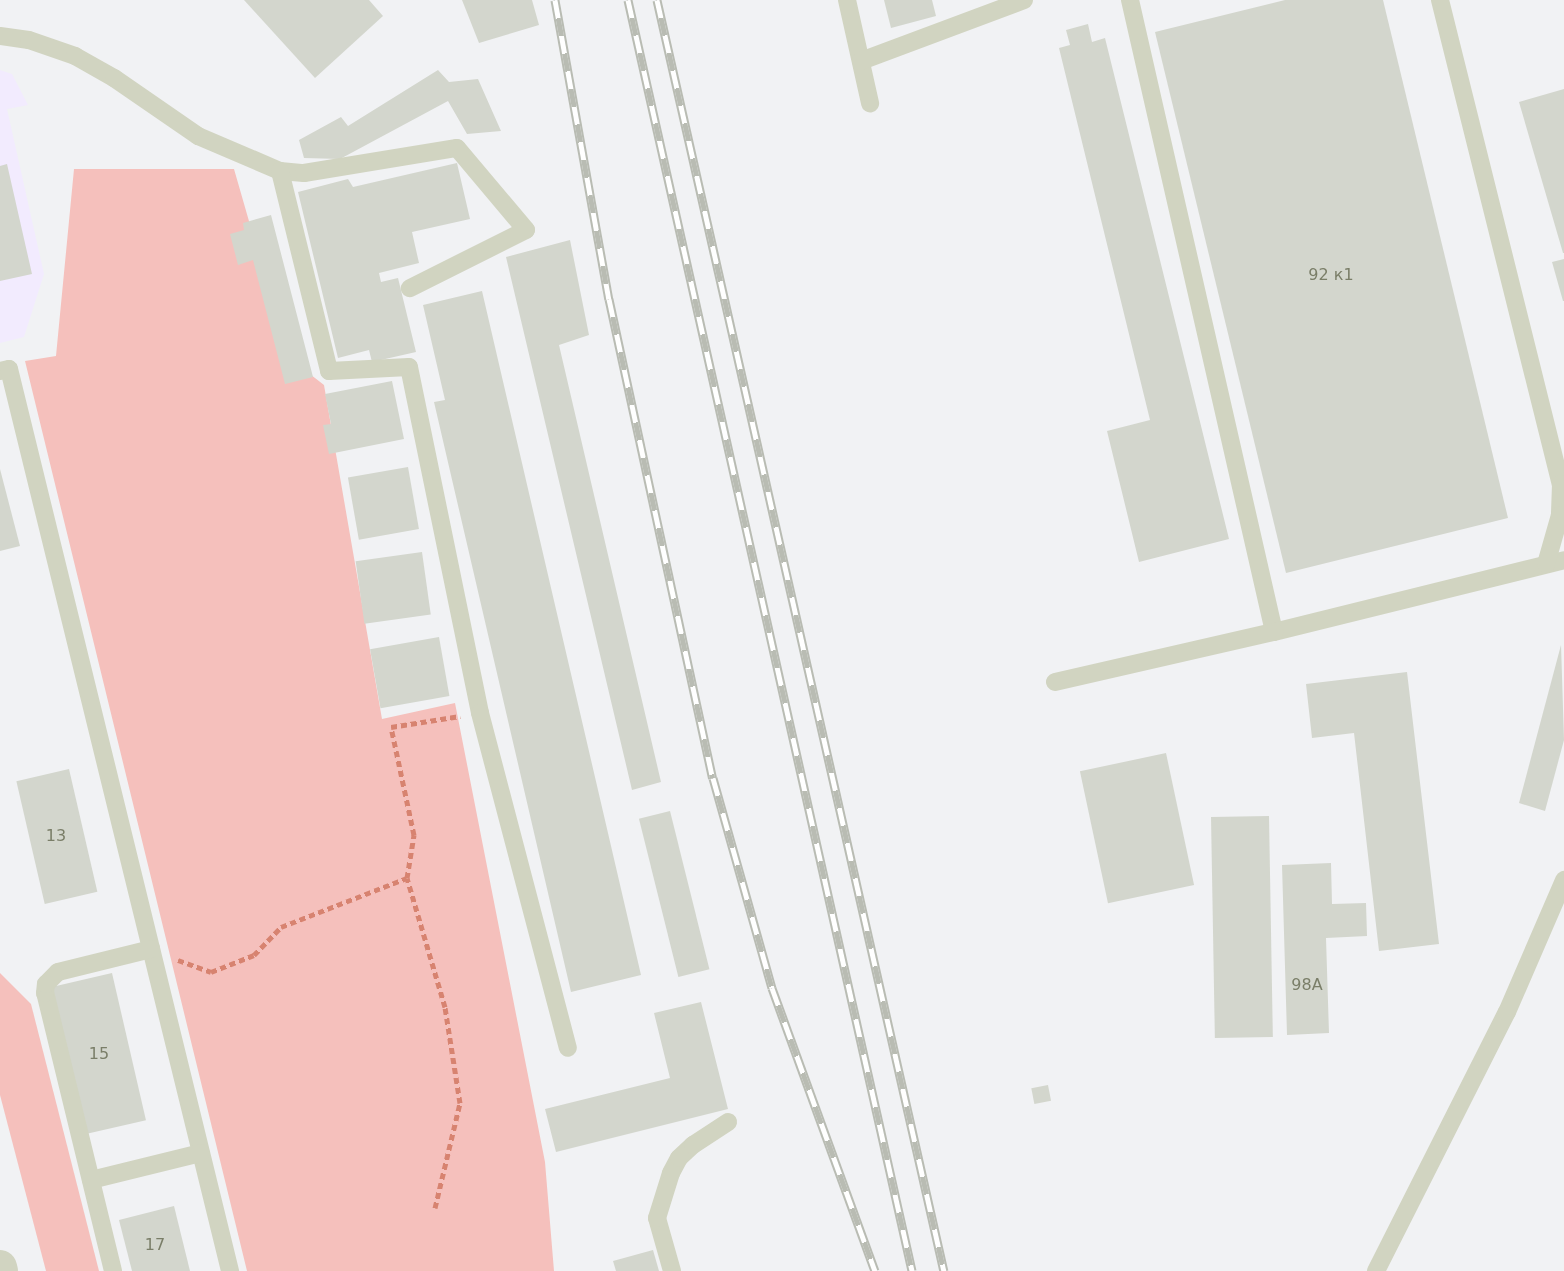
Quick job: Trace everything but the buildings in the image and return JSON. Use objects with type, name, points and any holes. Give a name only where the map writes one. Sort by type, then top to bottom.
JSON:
[{"type":"lane","points":[[847,0],[870,103]]},
{"type":"lane","points":[[861,61],[1024,0]]},
{"type":"lane","points":[[1130,0],[1274,632]]},
{"type":"lane","points":[[1055,682],[1274,632],[1555,562],[1561,484],[1440,0]]},
{"type":"lane","points":[[0,36],[29,40],[75,56],[114,78],[198,136],[280,171],[304,173],[457,148],[526,230],[410,288]]},
{"type":"lane","points":[[280,171],[329,371],[409,367],[480,713],[568,1048]]},
{"type":"lane","points":[[0,371],[9,369],[230,1271]]},
{"type":"lane","points":[[1376,1271],[1507,1012],[1564,880]]},
{"type":"lane","points":[[113,1271],[45,993],[46,984],[58,972],[151,949]]},
{"type":"lane","points":[[672,1271],[657,1218],[671,1173],[679,1158],[693,1145],[728,1122]]},
{"type":"lane","points":[[91,1180],[201,1153]]},
{"type":"path","points":[[435,1208],[460,1103],[445,1007],[407,878],[414,835],[391,727],[480,713]]},
{"type":"path","points":[[151,949],[211,972],[254,955],[281,927],[407,878]]},
{"type":"shaded area","points":[[0,70],[12,74],[28,105],[7,109],[44,274],[24,337],[0,343]]},
{"type":"shaded area","points":[[74,169],[234,169],[288,357],[324,385],[382,719],[455,703],[545,1162],[554,1271],[247,1271],[25,361],[56,356]]},
{"type":"shaded area","points":[[0,973],[31,1004],[99,1271],[46,1271],[0,1095]]},
{"type":"railway","points":[[555,0],[609,299],[713,778],[772,988],[875,1271]]},
{"type":"railway","points":[[628,0],[912,1271]]},
{"type":"railway","points":[[657,0],[944,1271]]}]
